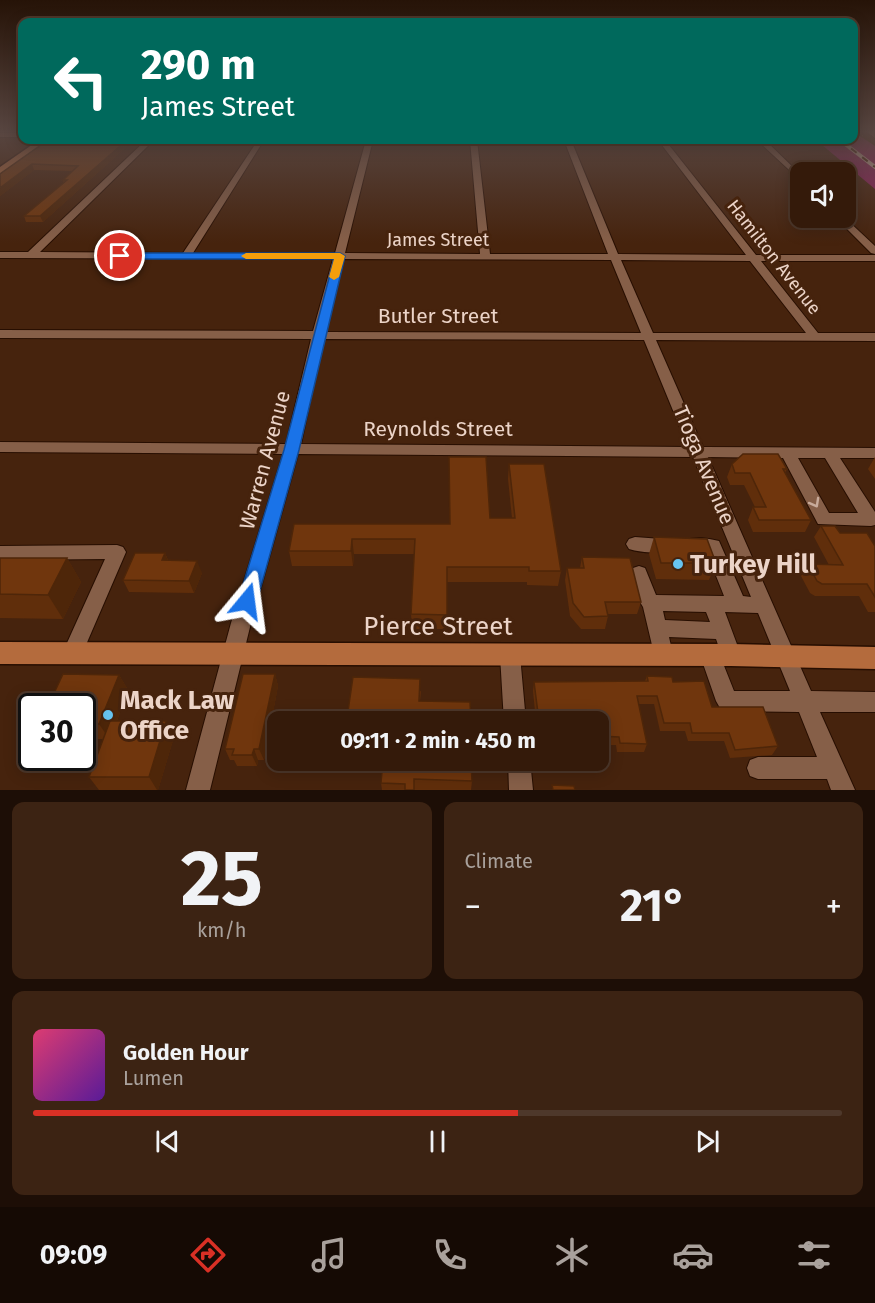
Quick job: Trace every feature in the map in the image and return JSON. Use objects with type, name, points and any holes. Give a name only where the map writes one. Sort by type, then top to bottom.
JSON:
[{"type":"main road","name":"Pierce Street","points":[[0,653],[721,655],[784,656],[873,662]]},
{"type":"street","points":[[31,255],[120,169]]},
{"type":"street","points":[[186,256],[242,169]]},
{"type":"street","name":"Warren Avenue","points":[[198,790],[233,654],[291,450],[318,335],[363,169]]},
{"type":"street","points":[[477,169],[485,257]]},
{"type":"street","name":"Tioga Avenue","points":[[579,169],[615,258],[843,790]]},
{"type":"street","name":"Hamilton Avenue","points":[[685,169],[815,337]]},
{"type":"street","points":[[851,228],[875,251]]},
{"type":"street","name":"James Street","points":[[0,255],[875,258]]},
{"type":"street","name":"Butler Street","points":[[0,334],[875,337]]},
{"type":"street","name":"Reynolds Street","points":[[0,447],[875,453]]},
{"type":"street","points":[[787,452],[824,519],[871,520],[829,452]]},
{"type":"street","points":[[635,544],[712,546],[737,604]]},
{"type":"street","points":[[0,553],[117,552],[72,654]]},
{"type":"street","points":[[639,573],[646,597],[652,603],[663,655]]},
{"type":"street","points":[[652,603],[763,605]]},
{"type":"street","points":[[713,604],[723,631],[721,655],[727,701],[875,702]]},
{"type":"street","points":[[657,628],[723,631]]},
{"type":"street","points":[[510,655],[514,711]]},
{"type":"street","points":[[758,768],[833,768]]},
{"type":"street","points":[[520,771],[521,790]]},
{"type":"shaded area","points":[[856,169],[875,169],[875,189],[856,173]]},
{"type":"building","points":[[7,169],[26,169],[0,188],[0,174]]},
{"type":"building","points":[[75,169],[94,169],[40,216],[24,216],[67,180],[63,180]]},
{"type":"building","points":[[743,454],[778,454],[787,469],[783,469],[811,520],[759,520],[753,507],[766,507],[750,473],[735,473],[732,464]]},
{"type":"building","points":[[449,457],[486,457],[490,518],[515,518],[509,464],[544,464],[561,571],[529,571],[529,567],[447,567],[447,615],[411,614],[415,539],[352,539],[351,551],[289,551],[294,524],[450,524]]},
{"type":"building","points":[[821,526],[835,526],[840,533],[867,533],[875,546],[875,597],[867,584],[822,584],[817,581],[808,564],[843,565]]},
{"type":"building","points":[[654,537],[707,539],[716,563],[661,563]]},
{"type":"building","points":[[135,553],[165,553],[162,560],[197,561],[189,581],[123,580]]},
{"type":"building","points":[[582,557],[630,558],[641,602],[605,602],[608,616],[584,617],[573,603],[567,568],[584,568]]},
{"type":"building","points":[[0,558],[67,558],[48,595],[0,594]]},
{"type":"building","points":[[63,674],[119,675],[99,724],[96,724],[96,693],[54,693]]},
{"type":"building","points":[[243,674],[275,674],[259,749],[254,749],[252,755],[232,755],[234,749],[225,749]]},
{"type":"building","points":[[647,676],[672,677],[673,682],[704,681],[712,707],[763,707],[778,746],[735,750],[729,733],[692,733],[690,723],[664,723],[657,696],[637,696],[647,744],[620,743],[619,737],[609,737],[609,711],[538,711],[534,682],[648,681]]},
{"type":"building","points":[[353,677],[420,679],[419,701],[470,702],[470,711],[348,711]]},
{"type":"building","points":[[110,721],[166,721],[149,777],[89,777],[91,771],[96,771],[96,758]]},
{"type":"building","points":[[382,771],[472,771],[472,781],[414,779],[414,790],[405,790],[405,784],[381,783]]},
{"type":"building","points":[[552,785],[574,786],[575,790],[553,790]]},
{"type":"slow traffic","points":[[246,256],[340,256],[334,277]]},
{"type":"place","name":"Turkey Hill","points":[[678,564]]},
{"type":"place","name":"Mack Law Office","points":[[108,715]]},
{"type":"route","points":[[120,256],[340,256],[318,335],[291,450],[247,601]]}]
